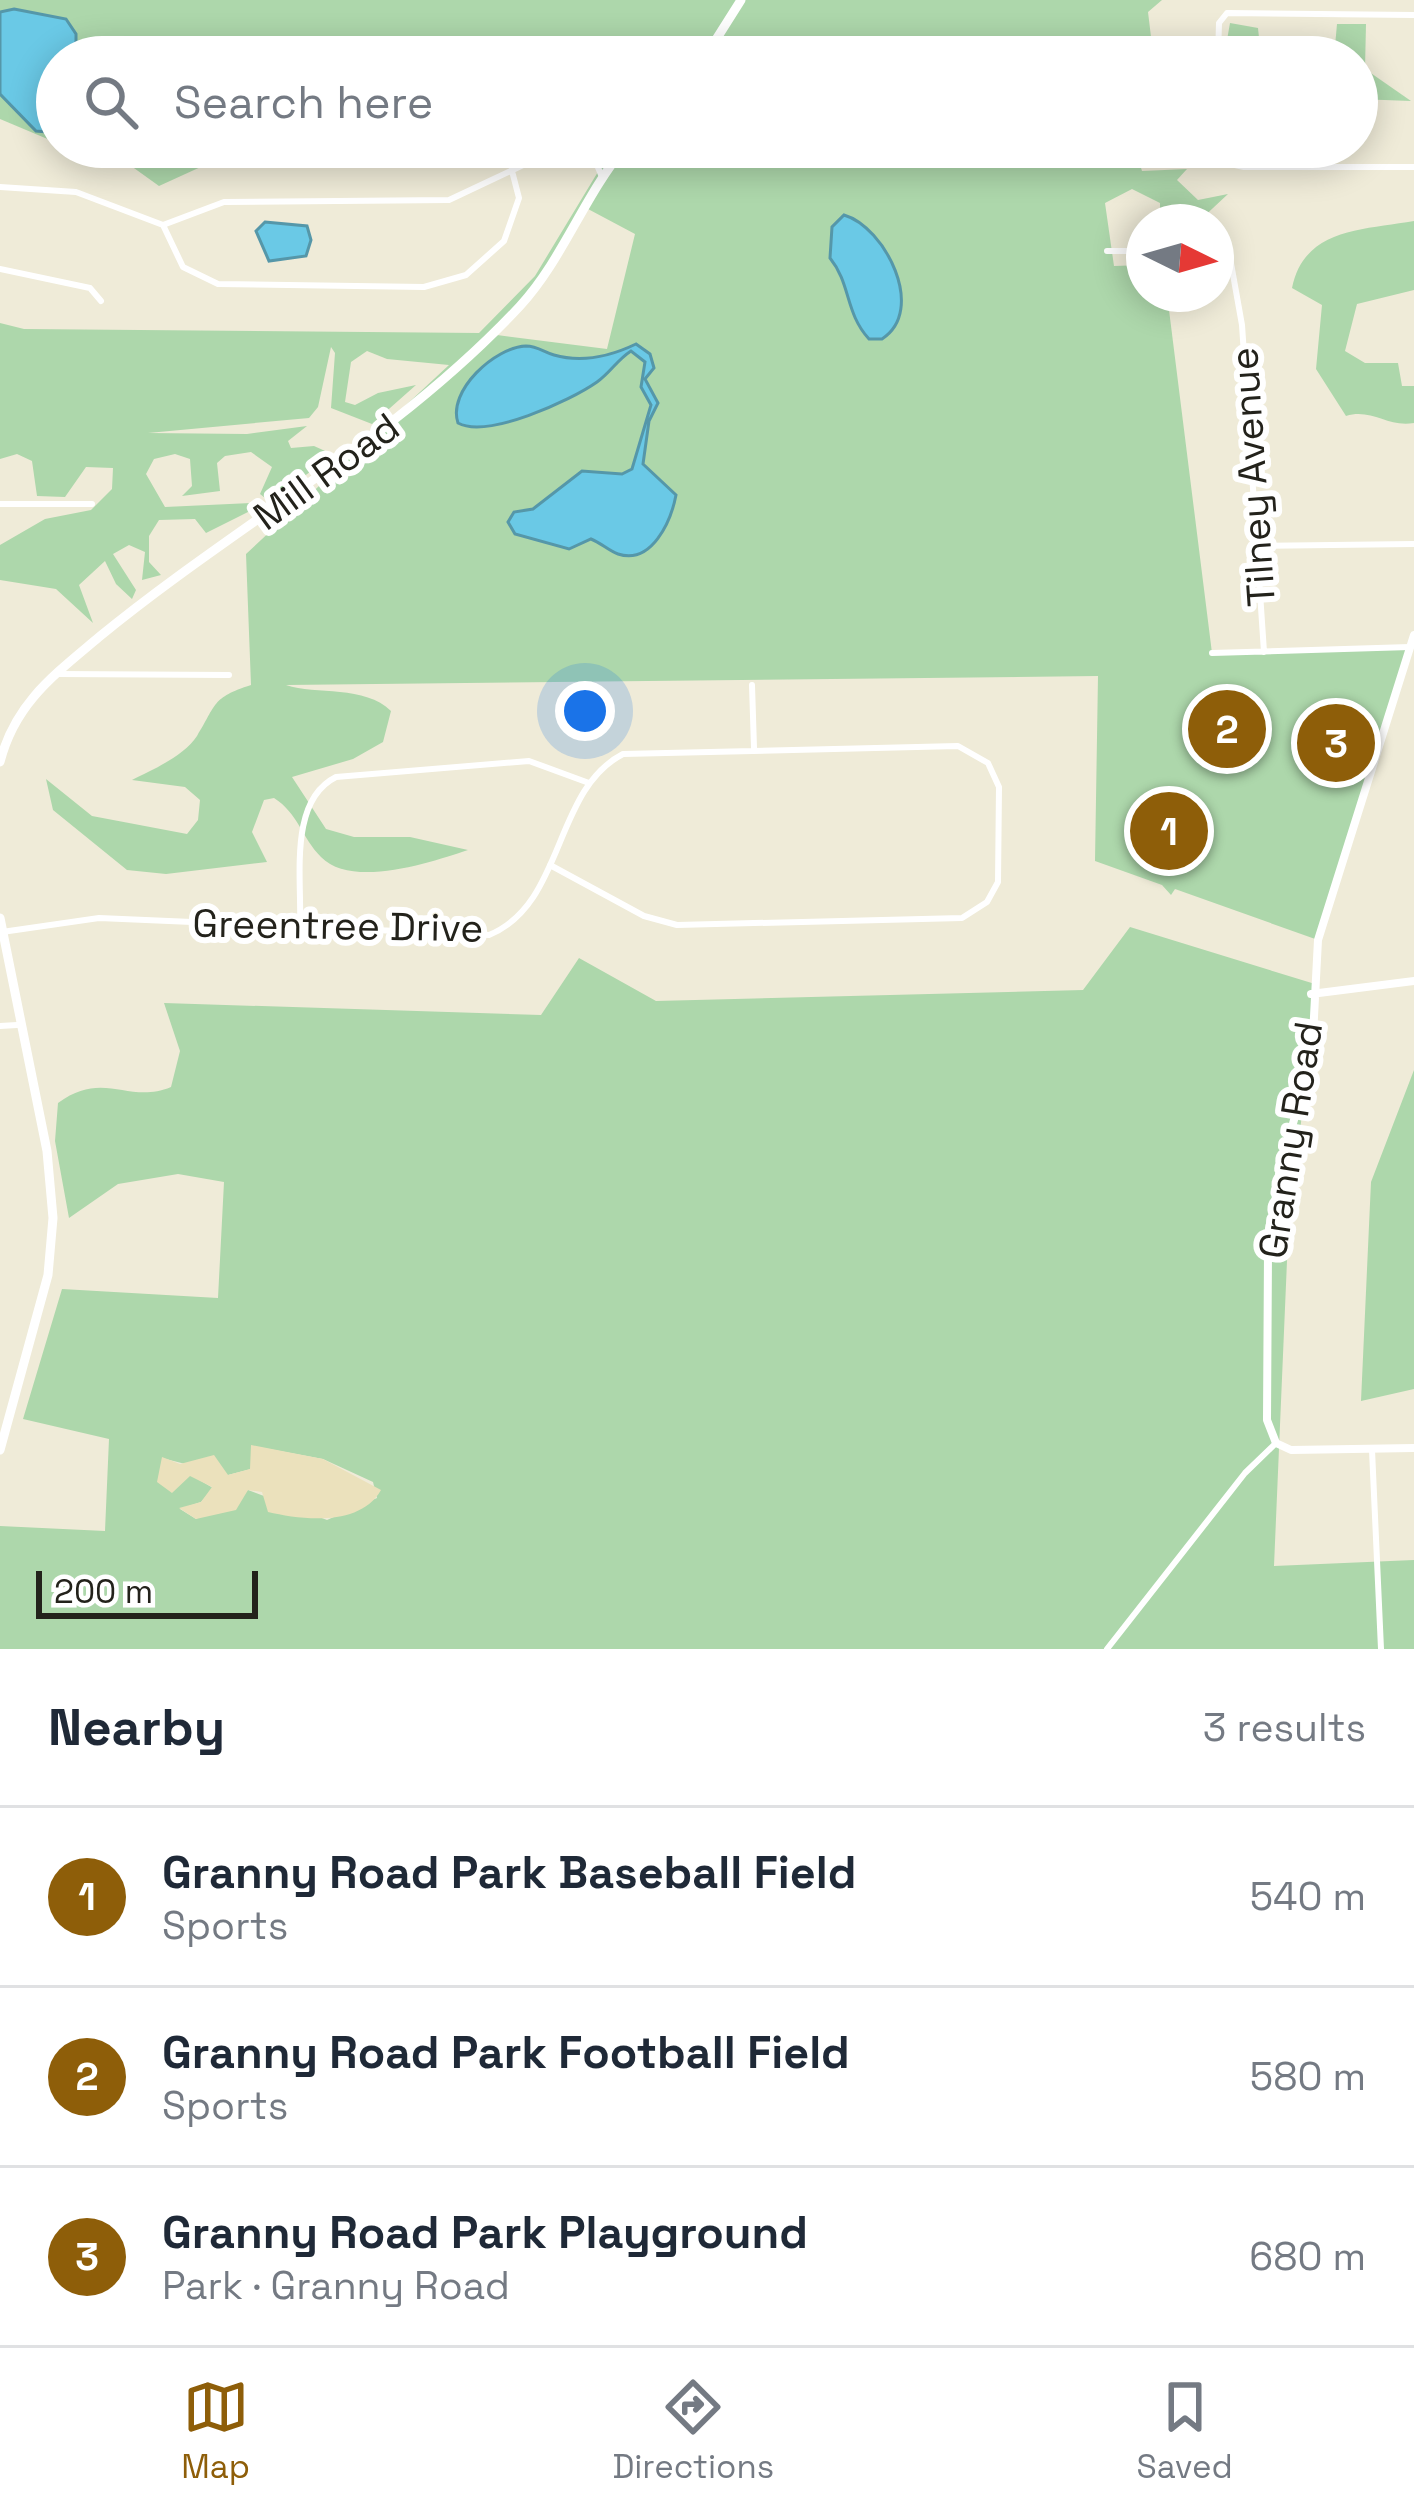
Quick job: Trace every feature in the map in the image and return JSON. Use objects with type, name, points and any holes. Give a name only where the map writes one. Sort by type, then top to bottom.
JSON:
[{"type":"main road","points":[[718,36],[741,0]]},
{"type":"main road","name":"Mill Road","points":[[0,762],[6,724],[54,674],[118,622],[356,453],[540,280],[608,168]]},
{"type":"main road","points":[[0,918],[17,1025],[50,1170],[53,1234],[48,1275],[4,1417],[0,1450]]},
{"type":"street","points":[[1219,36],[1220,19],[1232,12],[1414,15]]},
{"type":"street","points":[[1378,167],[1414,167]]},
{"type":"street","points":[[0,187],[76,192],[164,225],[224,202],[449,200],[518,168]]},
{"type":"street","points":[[598,168],[602,177]]},
{"type":"street","points":[[164,225],[183,267],[218,284],[424,287],[466,275],[504,241],[519,198],[512,171]]},
{"type":"street","points":[[1107,251],[1126,251]]},
{"type":"street","points":[[0,269],[90,288],[101,301]]},
{"type":"street","name":"Tilney Avenue","points":[[1234,280],[1264,652]]},
{"type":"street","points":[[0,504],[92,504]]},
{"type":"street","points":[[1257,546],[1414,544]]},
{"type":"street","name":"Granny Road","points":[[1276,1443],[1267,1420],[1268,1253],[1280,1174],[1312,1055],[1318,940],[1414,635]]},
{"type":"street","points":[[1212,653],[1410,647]]},
{"type":"street","points":[[54,674],[229,675]]},
{"type":"street","points":[[752,686],[754,749]]},
{"type":"street","points":[[300,927],[305,807],[315,789],[336,777],[529,761],[589,783],[622,754],[966,749],[988,763],[996,777],[999,835],[994,892],[980,909],[954,919],[677,925],[644,916],[550,865]]},
{"type":"street","name":"Greentree Drive","points":[[2,932],[99,918],[489,935],[521,915],[589,783]]},
{"type":"street","points":[[1312,994],[1414,981]]},
{"type":"street","points":[[0,1026],[17,1025]]},
{"type":"street","points":[[1107,1649],[1245,1473],[1276,1443],[1291,1450],[1414,1448]]},
{"type":"street","points":[[1372,1450],[1381,1649]]},
{"type":"green space","points":[[0,0],[1162,0],[1148,12],[1151,36],[36,36],[36,134],[0,119]]},
{"type":"green space","points":[[1230,23],[1258,28],[1259,36],[1228,36]]},
{"type":"green space","points":[[1337,24],[1366,24],[1366,36],[1336,36]]},
{"type":"green space","points":[[1378,78],[1411,101],[1378,100]]},
{"type":"green space","points":[[134,168],[198,168],[159,186]]},
{"type":"green space","points":[[600,168],[1187,169],[1177,180],[1198,200],[1228,194],[1217,204],[1160,204],[1132,189],[1105,203],[1114,266],[1126,266],[1126,312],[1169,312],[1212,653],[1410,647],[1318,940],[1175,889],[1171,895],[1162,885],[1095,861],[1098,676],[286,685],[368,697],[391,711],[383,742],[353,759],[292,777],[326,829],[354,837],[410,837],[468,850],[393,870],[352,871],[321,857],[289,811],[274,798],[264,800],[252,832],[267,862],[166,874],[127,870],[53,810],[46,779],[92,816],[187,834],[198,820],[200,800],[185,787],[132,780],[184,750],[222,698],[251,685],[246,554],[449,365],[387,359],[367,351],[351,362],[345,402],[355,405],[378,393],[416,385],[372,424],[331,408],[335,353],[331,347],[318,407],[309,418],[148,433],[247,434],[307,426],[288,441],[291,448],[314,446],[334,455],[269,501],[260,494],[272,467],[251,452],[225,456],[217,463],[220,491],[182,496],[192,486],[190,459],[175,454],[154,459],[146,474],[165,507],[251,503],[252,510],[206,533],[195,519],[159,520],[149,536],[149,562],[161,575],[142,580],[145,552],[129,545],[113,554],[136,590],[132,599],[116,584],[105,561],[79,585],[93,623],[56,589],[0,580],[0,545],[45,519],[91,510],[112,489],[113,468],[86,467],[65,497],[37,496],[32,461],[17,454],[0,459],[0,323],[24,329],[479,333],[535,276]],"holes":[[[588,209],[635,234],[607,349],[497,335]]]},
{"type":"green space","points":[[1414,221],[1414,290],[1357,304],[1345,351],[1365,363],[1398,363],[1402,386],[1414,386],[1414,423],[1364,414],[1346,416],[1316,369],[1322,305],[1292,288],[1309,253],[1322,243],[1356,230]]},
{"type":"green space","points":[[1130,927],[1315,984],[1287,1261],[1274,1566],[1414,1560],[1414,1649],[0,1649],[0,1526],[105,1531],[109,1439],[23,1419],[62,1289],[218,1298],[224,1182],[178,1174],[118,1184],[69,1218],[55,1141],[58,1103],[89,1089],[142,1092],[171,1087],[180,1051],[164,1003],[541,1015],[579,958],[656,1001],[1083,990]],"holes":[[[252,1446],[323,1459],[373,1482],[377,1498],[327,1520],[248,1490],[196,1519],[180,1509],[201,1502],[213,1488],[162,1458],[228,1475],[251,1469]]]},
{"type":"green space","points":[[1414,1070],[1414,1389],[1361,1401],[1371,1182]]},
{"type":"sand","points":[[251,1445],[323,1459],[381,1490],[359,1510],[313,1518],[268,1512],[262,1492],[248,1490],[236,1510],[196,1519],[179,1508],[201,1502],[212,1487],[190,1476],[172,1493],[157,1482],[162,1457],[180,1464],[214,1455],[228,1475],[250,1469]]},
{"type":"water","points":[[14,9],[66,19],[76,34],[36,36],[36,131],[0,94],[0,12]]},
{"type":"water","points":[[844,215],[874,235],[901,290],[895,326],[882,339],[869,339],[861,329],[830,258],[832,227]]},
{"type":"water","points":[[265,222],[307,226],[311,240],[306,256],[269,261],[256,231]]},
{"type":"water","points":[[636,344],[650,354],[654,368],[645,379],[658,403],[649,421],[643,464],[676,495],[658,538],[630,556],[591,539],[569,549],[515,534],[508,522],[514,512],[533,509],[582,471],[622,474],[632,469],[651,405],[641,387],[645,362],[631,351],[597,382],[568,399],[488,426],[458,423],[456,411],[467,385],[488,362],[514,348],[530,346],[554,355],[586,358]]},
{"type":"place","name":"Granny Road Park Football Field","points":[[1227,729]]},
{"type":"place","name":"Granny Road Park Playground","points":[[1336,743]]},
{"type":"place","name":"Granny Road Park Baseball Field","points":[[1169,831]]}]
